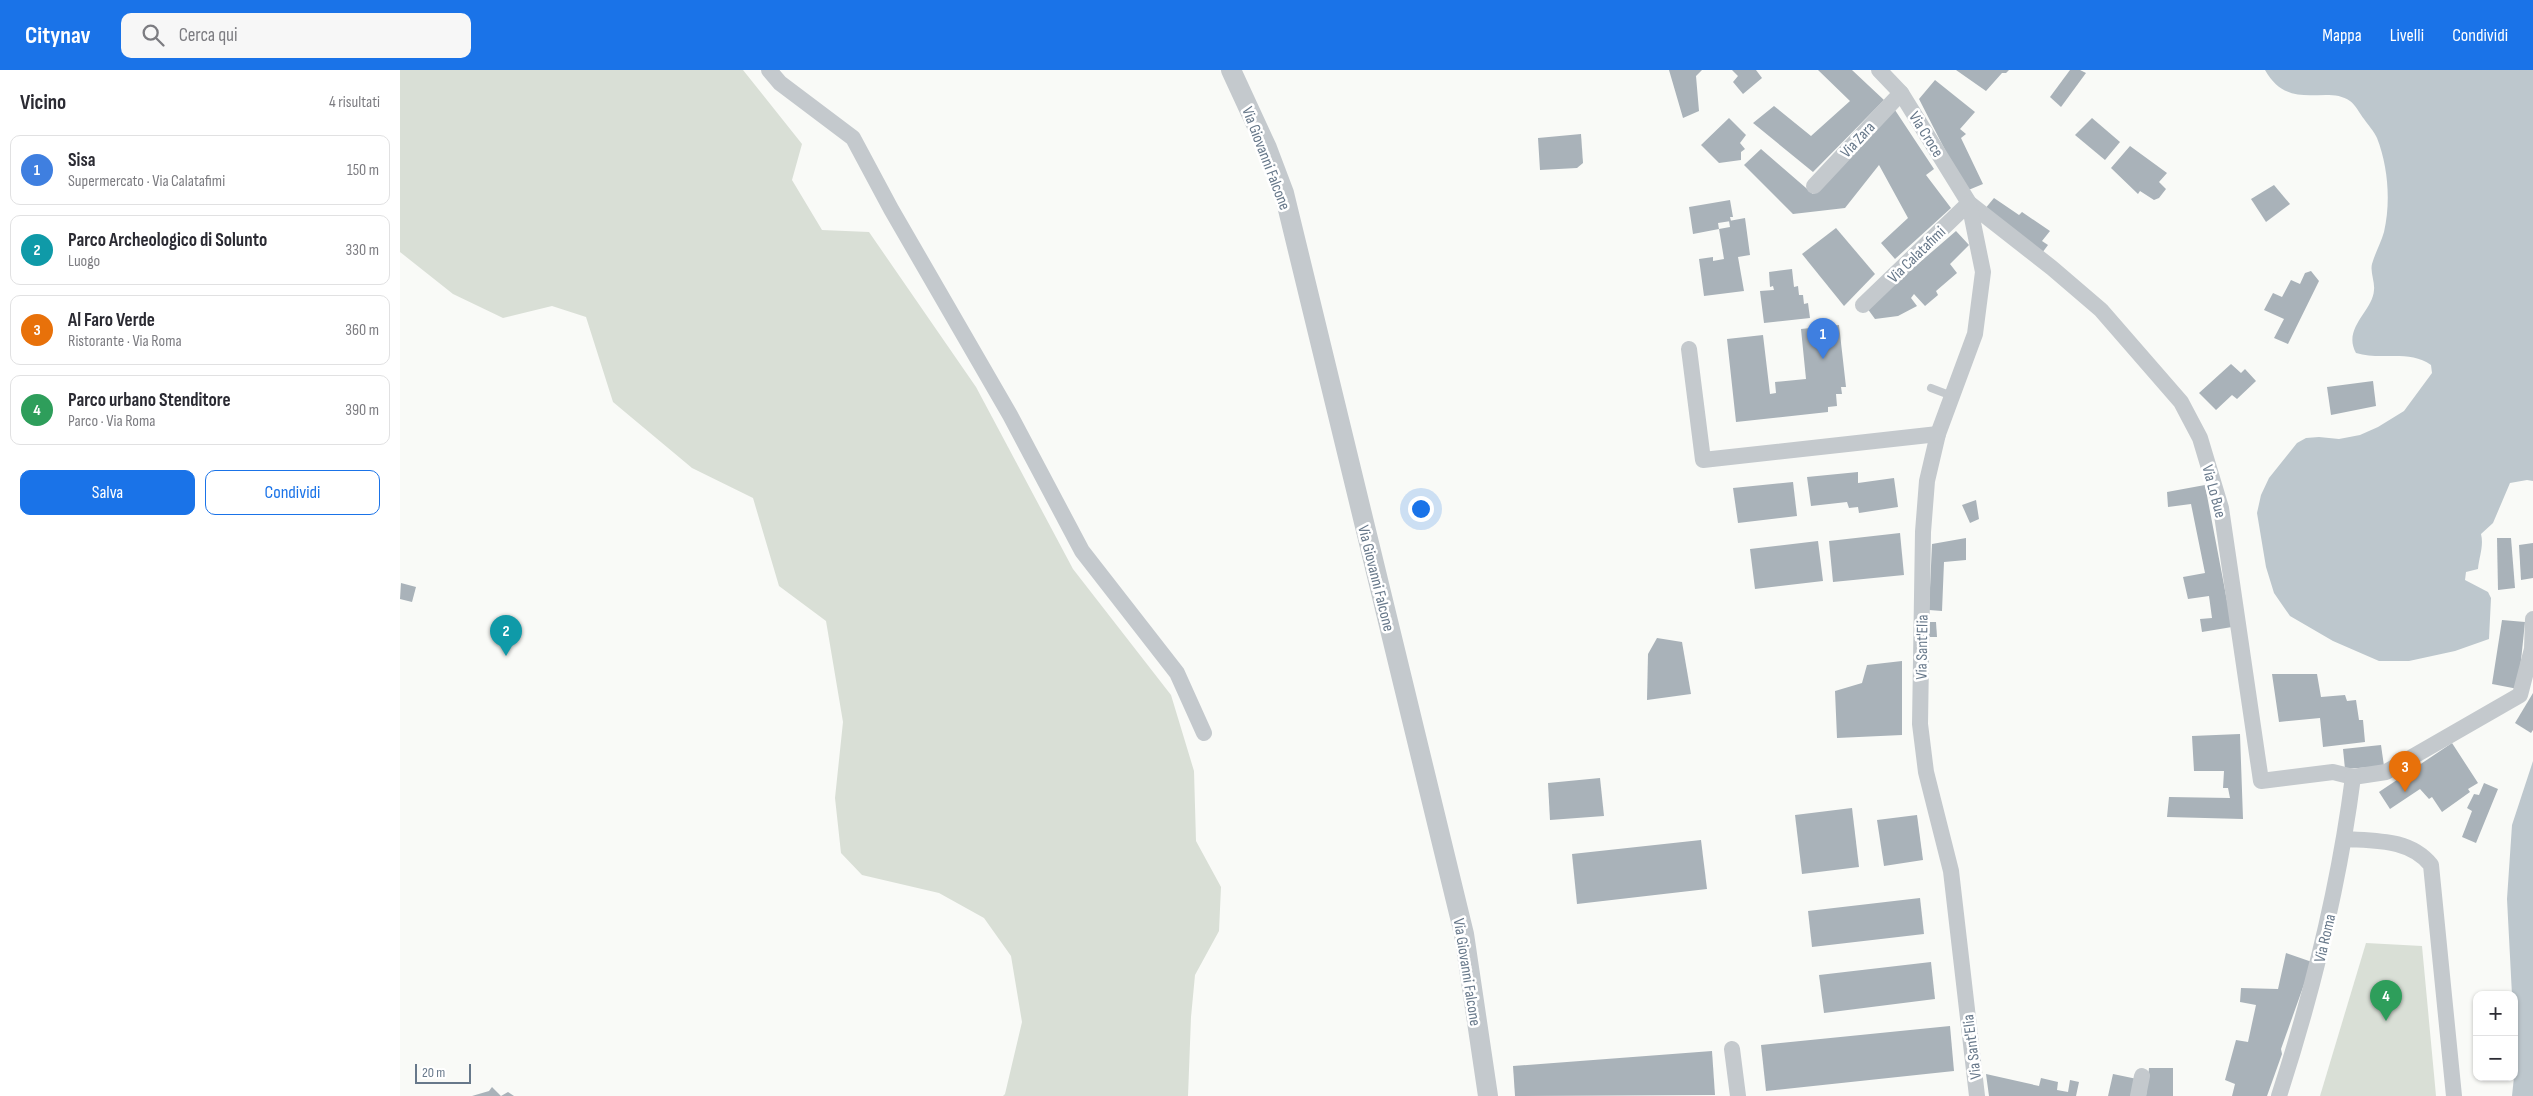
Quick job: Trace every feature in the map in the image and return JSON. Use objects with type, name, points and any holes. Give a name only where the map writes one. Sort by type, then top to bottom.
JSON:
[{"type":"street","points":[[769,70],[780,83],[853,138],[891,210],[1010,415],[1082,551],[1178,673],[1204,733]]},
{"type":"street","name":"Via Giovanni Falcone","points":[[1231,70],[1267,148],[1284,193],[1464,934],[1488,1096]]},
{"type":"street","name":"Via Croce","points":[[1879,70],[1895,82],[1969,203]]},
{"type":"street","name":"Via Zara","points":[[1814,186],[1895,82]]},
{"type":"street","name":"Via Calatafimi","points":[[1863,305],[1969,203]]},
{"type":"street","name":"Via Sant'Elia","points":[[1969,203],[1983,272],[1975,334],[1938,434],[1927,481],[1923,532],[1920,724],[1926,772],[1951,871],[1977,1096]]},
{"type":"street","name":"Via Lo Bue","points":[[1969,203],[2101,310],[2181,402],[2200,438],[2221,508],[2261,781],[2333,772],[2353,777]]},
{"type":"street","points":[[1689,349],[1703,460],[1938,434]]},
{"type":"street","points":[[2353,777],[2386,772],[2520,695],[2532,649],[2533,619]]},
{"type":"street","name":"Via Roma","points":[[2279,1096],[2322,947],[2345,839],[2353,777]]},
{"type":"street","points":[[2345,839],[2393,842],[2411,848],[2424,856],[2431,865],[2454,1096]]},
{"type":"street","points":[[1732,1049],[1738,1096]]},
{"type":"street","points":[[2138,1096],[2142,1076]]},
{"type":"lane","points":[[1931,388],[1952,396]]},
{"type":"shaded area","points":[[400,70],[743,70],[802,144],[792,180],[822,230],[869,232],[976,387],[1073,569],[1171,695],[1194,771],[1196,841],[1221,887],[1219,931],[1195,975],[1191,1017],[1188,1096],[1003,1096],[1022,1022],[1011,956],[984,918],[939,893],[862,875],[841,853],[835,798],[843,722],[826,621],[779,586],[753,498],[692,468],[613,402],[586,317],[552,306],[503,318],[453,294],[400,252]]},
{"type":"shaded area","points":[[2265,70],[2533,70],[2533,481],[2527,480],[2510,483],[2493,523],[2481,534],[2482,547],[2478,569],[2466,572],[2465,580],[2488,592],[2491,598],[2489,639],[2455,651],[2409,661],[2379,661],[2333,641],[2290,616],[2274,593],[2266,567],[2257,513],[2261,495],[2269,478],[2297,443],[2306,438],[2339,439],[2360,435],[2378,427],[2404,411],[2432,373],[2431,365],[2422,360],[2404,356],[2375,356],[2356,353],[2353,344],[2355,328],[2372,298],[2374,287],[2372,264],[2383,236],[2386,220],[2388,196],[2386,172],[2376,135],[2350,101],[2330,95],[2296,94],[2285,91],[2275,83]]},
{"type":"shaded area","points":[[2533,761],[2533,1096],[2512,1096],[2514,1081],[2518,1081],[2518,991],[2512,991],[2507,899],[2512,825]]},
{"type":"shaded area","points":[[2366,943],[2422,946],[2436,1096],[2320,1096]]},
{"type":"building","points":[[1669,70],[1702,70],[1696,76],[1699,111],[1683,118]]},
{"type":"building","points":[[1732,70],[1756,70],[1762,78],[1743,94],[1733,82],[1738,76]]},
{"type":"building","points":[[1818,70],[1852,70],[1884,100],[1813,172],[1753,123],[1774,106],[1811,136],[1850,101]]},
{"type":"building","points":[[1956,70],[2009,70],[2006,73],[2002,73],[1986,91]]},
{"type":"building","points":[[2070,70],[2080,70],[2086,73],[2061,107],[2050,97]]},
{"type":"building","points":[[1935,80],[1975,112],[1960,129],[1966,134],[1961,138],[1983,184],[1966,191],[1919,99]]},
{"type":"building","points":[[1893,107],[1934,169],[1926,175],[1951,208],[1895,259],[1881,243],[1908,218],[1879,165],[1845,208],[1793,214],[1744,165],[1761,149],[1813,194]]},
{"type":"building","points":[[1729,118],[1746,135],[1740,143],[1745,149],[1741,152],[1741,160],[1719,163],[1701,145]]},
{"type":"building","points":[[2092,118],[2120,142],[2105,160],[2075,135]]},
{"type":"building","points":[[1581,134],[1583,163],[1577,168],[1540,170],[1538,138]]},
{"type":"building","points":[[2130,146],[2167,173],[2159,182],[2166,189],[2159,198],[2154,200],[2140,191],[2138,194],[2111,168]]},
{"type":"building","points":[[2274,185],[2290,204],[2266,222],[2251,199]]},
{"type":"building","points":[[1994,198],[2019,215],[2022,212],[2050,231],[2042,241],[2048,245],[2042,253],[1984,210]]},
{"type":"building","points":[[1730,200],[1733,217],[1730,217],[1731,221],[1718,223],[1719,229],[1693,234],[1689,207]]},
{"type":"building","points":[[1745,218],[1750,255],[1738,257],[1744,291],[1704,296],[1699,259],[1713,257],[1713,261],[1724,259],[1719,229],[1730,227],[1729,221]]},
{"type":"building","points":[[1836,228],[1875,274],[1844,306],[1802,254]]},
{"type":"building","points":[[1956,231],[1969,245],[1950,264],[1957,273],[1936,291],[1938,295],[1925,306],[1914,294],[1911,298],[1917,306],[1898,316],[1875,319],[1867,308]]},
{"type":"building","points":[[1792,269],[1794,287],[1798,286],[1799,295],[1803,295],[1804,304],[1808,303],[1810,318],[1764,323],[1760,291],[1774,290],[1773,286],[1770,287],[1769,272]]},
{"type":"building","points":[[2311,271],[2319,281],[2288,344],[2274,338],[2284,319],[2264,310],[2273,293],[2282,297],[2291,280],[2300,284],[2305,273]]},
{"type":"building","points":[[1839,325],[1846,387],[1841,387],[1842,394],[1836,394],[1837,406],[1828,407],[1828,412],[1736,422],[1727,339],[1763,335],[1770,394],[1776,393],[1775,382],[1806,379],[1801,329]]},
{"type":"building","points":[[2231,364],[2241,373],[2245,369],[2256,381],[2237,399],[2232,395],[2216,410],[2199,393]]},
{"type":"building","points":[[2373,381],[2376,406],[2331,415],[2327,387]]},
{"type":"building","points":[[1858,472],[1858,483],[1894,478],[1898,507],[1859,513],[1858,507],[1849,508],[1847,502],[1811,506],[1807,477]]},
{"type":"building","points":[[1793,482],[1797,516],[1738,523],[1733,488]]},
{"type":"building","points":[[2205,485],[2232,627],[2202,632],[2200,619],[2212,618],[2209,596],[2188,599],[2183,577],[2205,573],[2191,504],[2168,507],[2167,492]]},
{"type":"building","points":[[1976,500],[1979,519],[1970,523],[1962,505]]},
{"type":"building","points":[[1900,533],[1904,575],[1833,582],[1829,541]]},
{"type":"building","points":[[1966,538],[1966,560],[1944,562],[1942,611],[1929,610],[1932,544]]},
{"type":"building","points":[[2497,538],[2511,538],[2515,588],[2498,590]]},
{"type":"building","points":[[1818,541],[1823,581],[1755,589],[1750,549]]},
{"type":"building","points":[[2533,543],[2533,578],[2521,580],[2519,545]]},
{"type":"building","points":[[401,583],[416,587],[412,602],[400,599]]},
{"type":"building","points":[[2502,620],[2525,622],[2518,689],[2492,684]]},
{"type":"building","points":[[1926,622],[1936,622],[1937,637],[1927,637]]},
{"type":"building","points":[[1657,638],[1682,642],[1691,694],[1647,700],[1648,654]]},
{"type":"building","points":[[1902,661],[1902,735],[1837,738],[1835,691],[1862,683],[1867,665]]},
{"type":"building","points":[[2272,674],[2317,674],[2321,697],[2345,695],[2347,701],[2356,700],[2359,720],[2363,720],[2365,742],[2323,747],[2320,718],[2279,722]]},
{"type":"building","points":[[2533,693],[2533,730],[2531,733],[2515,723]]},
{"type":"building","points":[[2240,734],[2243,819],[2167,817],[2169,797],[2230,798],[2228,788],[2223,788],[2224,771],[2194,771],[2192,736]]},
{"type":"building","points":[[2452,743],[2478,783],[2468,789],[2470,792],[2442,812],[2432,797],[2429,799],[2420,789],[2390,809],[2379,792]]},
{"type":"building","points":[[2381,745],[2384,766],[2345,769],[2343,749]]},
{"type":"building","points":[[1600,778],[1604,816],[1550,820],[1548,783]]},
{"type":"building","points":[[2484,783],[2498,789],[2476,843],[2462,837],[2472,811],[2467,808],[2474,794],[2479,795]]},
{"type":"building","points":[[1852,808],[1859,867],[1802,874],[1795,815]]},
{"type":"building","points":[[1917,815],[1923,860],[1884,866],[1877,820]]},
{"type":"building","points":[[1701,840],[1707,889],[1577,904],[1572,854]]},
{"type":"building","points":[[1920,898],[1924,934],[1812,947],[1808,911]]},
{"type":"building","points":[[2286,953],[2312,962],[2281,1049],[2282,1054],[2267,1096],[2232,1096],[2235,1084],[2225,1080],[2236,1040],[2248,1042],[2256,1005],[2240,1002],[2241,988],[2278,989]]},
{"type":"building","points":[[1931,962],[1935,999],[1824,1013],[1819,975]]},
{"type":"building","points":[[1950,1026],[1954,1071],[1766,1091],[1761,1045]]},
{"type":"building","points":[[1712,1051],[1715,1095],[1515,1096],[1513,1066]]},
{"type":"building","points":[[2149,1068],[2173,1068],[2173,1096],[2146,1096]]},
{"type":"building","points":[[1986,1074],[2039,1086],[2041,1078],[2058,1082],[2057,1090],[2068,1092],[2070,1080],[2079,1082],[2076,1096],[1989,1096]]},
{"type":"building","points":[[2113,1074],[2137,1079],[2133,1096],[2108,1096]]},
{"type":"building","points":[[492,1087],[501,1096],[472,1096],[489,1091]]},
{"type":"building","points":[[508,1092],[514,1096],[501,1096]]},
{"type":"place","name":"Sisa","points":[[1823,359]]},
{"type":"place","name":"Parco Archeologico di Solunto","points":[[506,656]]},
{"type":"place","name":"Al Faro Verde","points":[[2405,792]]},
{"type":"place","name":"Parco urbano Stenditore","points":[[2386,1021]]}]
